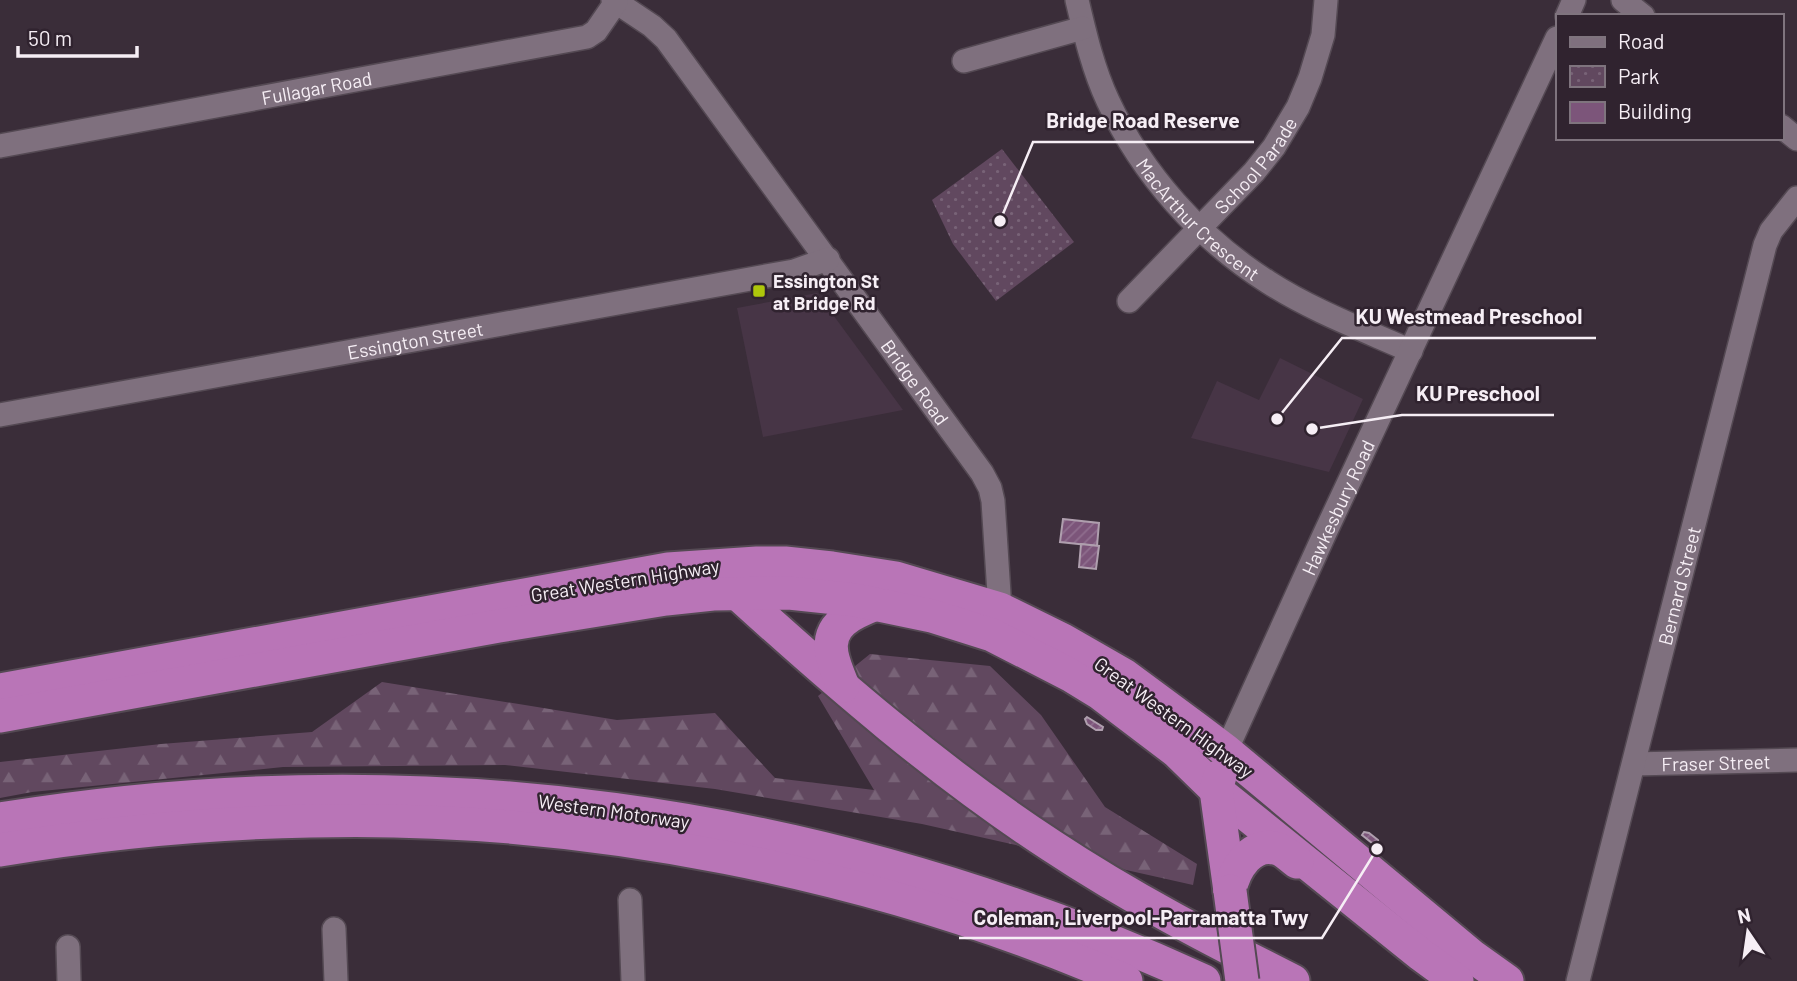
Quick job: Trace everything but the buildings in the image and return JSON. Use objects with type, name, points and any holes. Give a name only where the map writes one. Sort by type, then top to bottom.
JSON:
[{"type":"highway","name":"Great Western Highway","points":[[0,716],[133,679],[315,646],[605,580],[668,569],[785,563],[896,578],[996,622],[1063,640],[1124,676],[1226,751],[1472,956],[1507,981]]},
{"type":"highway","points":[[605,580],[694,580],[722,586],[738,594],[913,745],[1051,845],[1181,924],[1293,981]]},
{"type":"highway","name":"Great Western Highway","points":[[315,646],[688,596],[738,594],[792,593],[834,597],[932,616],[996,622],[1101,694],[1176,751],[1216,790],[1457,981]]},
{"type":"highway","points":[[843,686],[831,652],[833,637],[838,626],[852,614],[876,604]]},
{"type":"highway","name":"Great Western Highway","points":[[0,690],[133,679]]},
{"type":"highway","points":[[1226,751],[1216,790],[1242,981]]},
{"type":"highway","name":"Western Motorway","points":[[0,819],[144,800],[285,791],[443,793],[604,807],[796,841],[925,876],[1028,908],[1204,981]]},
{"type":"highway","name":"Western Motorway","points":[[0,850],[100,835],[230,824],[384,821],[517,828],[688,851],[832,882],[1009,936],[1126,981]]},
{"type":"highway","points":[[1230,891],[1232,880],[1242,862],[1264,848],[1279,849],[1313,876],[1337,886]]},
{"type":"street","name":"MacArthur Crescent","points":[[1077,0],[1083,29],[1108,100],[1127,137],[1173,200],[1230,255],[1268,282],[1302,301],[1411,351]]},
{"type":"street","name":"School Parade","points":[[1129,301],[1265,159],[1298,107],[1310,78],[1322,41],[1326,0]]},
{"type":"street","points":[[1623,0],[1640,14]]},
{"type":"street","name":"Fullagar Road","points":[[0,146],[587,37],[596,31],[615,1]]},
{"type":"street","name":"Bridge Road","points":[[615,1],[666,38],[987,480],[993,501],[996,622]]},
{"type":"street","points":[[964,61],[1083,29]]},
{"type":"street","name":"Hawkesbury Road","points":[[1226,751],[1556,40]]},
{"type":"street","points":[[1783,128],[1797,139]]},
{"type":"street","name":"Bernard Street","points":[[1578,981],[1765,245],[1771,231],[1797,198]]},
{"type":"street","name":"Essington Street","points":[[0,415],[794,271],[828,259]]},
{"type":"street","name":"Fraser Street","points":[[1634,764],[1797,760]]},
{"type":"street","points":[[630,900],[633,981]]},
{"type":"street","points":[[334,929],[336,981]]},
{"type":"street","points":[[68,947],[69,981]]},
{"type":"shaded area","points":[[817,293],[903,410],[763,437],[737,308]]},
{"type":"shaded area","points":[[1280,358],[1363,399],[1329,472],[1191,438],[1217,381],[1259,400]]},
{"type":"green space","points":[[1002,149],[1074,242],[996,301],[953,244],[932,200]]},
{"type":"green space","points":[[870,654],[990,666],[1041,715],[1105,807],[1197,864],[1193,885],[922,824],[715,789],[505,765],[283,767],[32,792],[0,798],[0,762],[161,744],[312,732],[382,682],[617,720],[715,713],[775,778],[874,790],[818,696]]},
{"type":"place","name":"Bridge Road Reserve","points":[[1000,221]]},
{"type":"place","name":"Essington St at Bridge Rd","points":[[759,291]]},
{"type":"place","name":"KU Westmead Preschool","points":[[1277,419]]},
{"type":"place","name":"KU Preschool","points":[[1312,429]]},
{"type":"place","name":"Coleman, Liverpool-Parramatta Twy","points":[[1377,849]]}]
